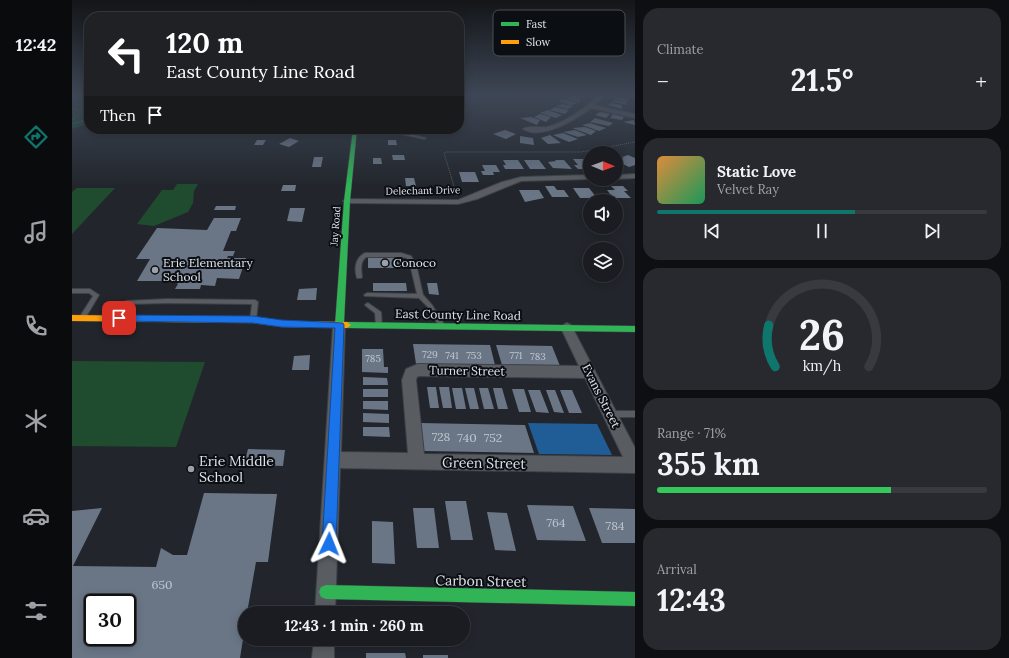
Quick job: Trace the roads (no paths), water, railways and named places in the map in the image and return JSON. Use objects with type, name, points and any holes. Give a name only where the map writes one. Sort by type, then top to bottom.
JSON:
[{"type":"main road","name":"Jay Road","points":[[339,325],[355,134]]},
{"type":"main road","name":"East County Line Road","points":[[72,318],[253,320],[282,324]]},
{"type":"main road","name":"East County Line Road","points":[[72,325],[252,327],[282,324],[635,329]]},
{"type":"main road","name":"Carbon Street","points":[[326,592],[635,599]]},
{"type":"street","points":[[526,129],[540,130],[557,125]]},
{"type":"street","points":[[623,177],[635,176]]},
{"type":"street","name":"Delechant Drive","points":[[348,201],[458,202],[471,199],[516,180],[532,177],[583,177]]},
{"type":"street","points":[[325,606],[339,325]]},
{"type":"street","name":"Evans Street","points":[[566,328],[611,414],[635,464]]},
{"type":"street","name":"Turner Street","points":[[417,462],[409,380],[411,373],[418,370],[589,372]]},
{"type":"street","name":"Green Street","points":[[332,460],[635,464]]},
{"type":"street","points":[[323,658],[324,646]]},
{"type":"lane","points":[[405,134],[424,138]]},
{"type":"lane","points":[[359,277],[358,262],[360,258],[365,255],[401,255],[409,258],[413,264],[420,296],[430,306],[442,326]]},
{"type":"lane","points":[[72,291],[90,292],[96,295],[82,318]]},
{"type":"lane","points":[[367,294],[420,296]]},
{"type":"lane","points":[[119,318],[128,302],[255,302],[253,320]]},
{"type":"lane","points":[[368,305],[378,312],[379,326]]},
{"type":"lane","points":[[611,414],[635,414]]},
{"type":"water","points":[[528,423],[597,424],[612,455],[539,454]]},
{"type":"place","name":"Conoco","points":[[385,263]]},
{"type":"place","name":"Erie Elementary School","points":[[155,270]]},
{"type":"place","name":"Erie Middle School","points":[[191,469]]}]
